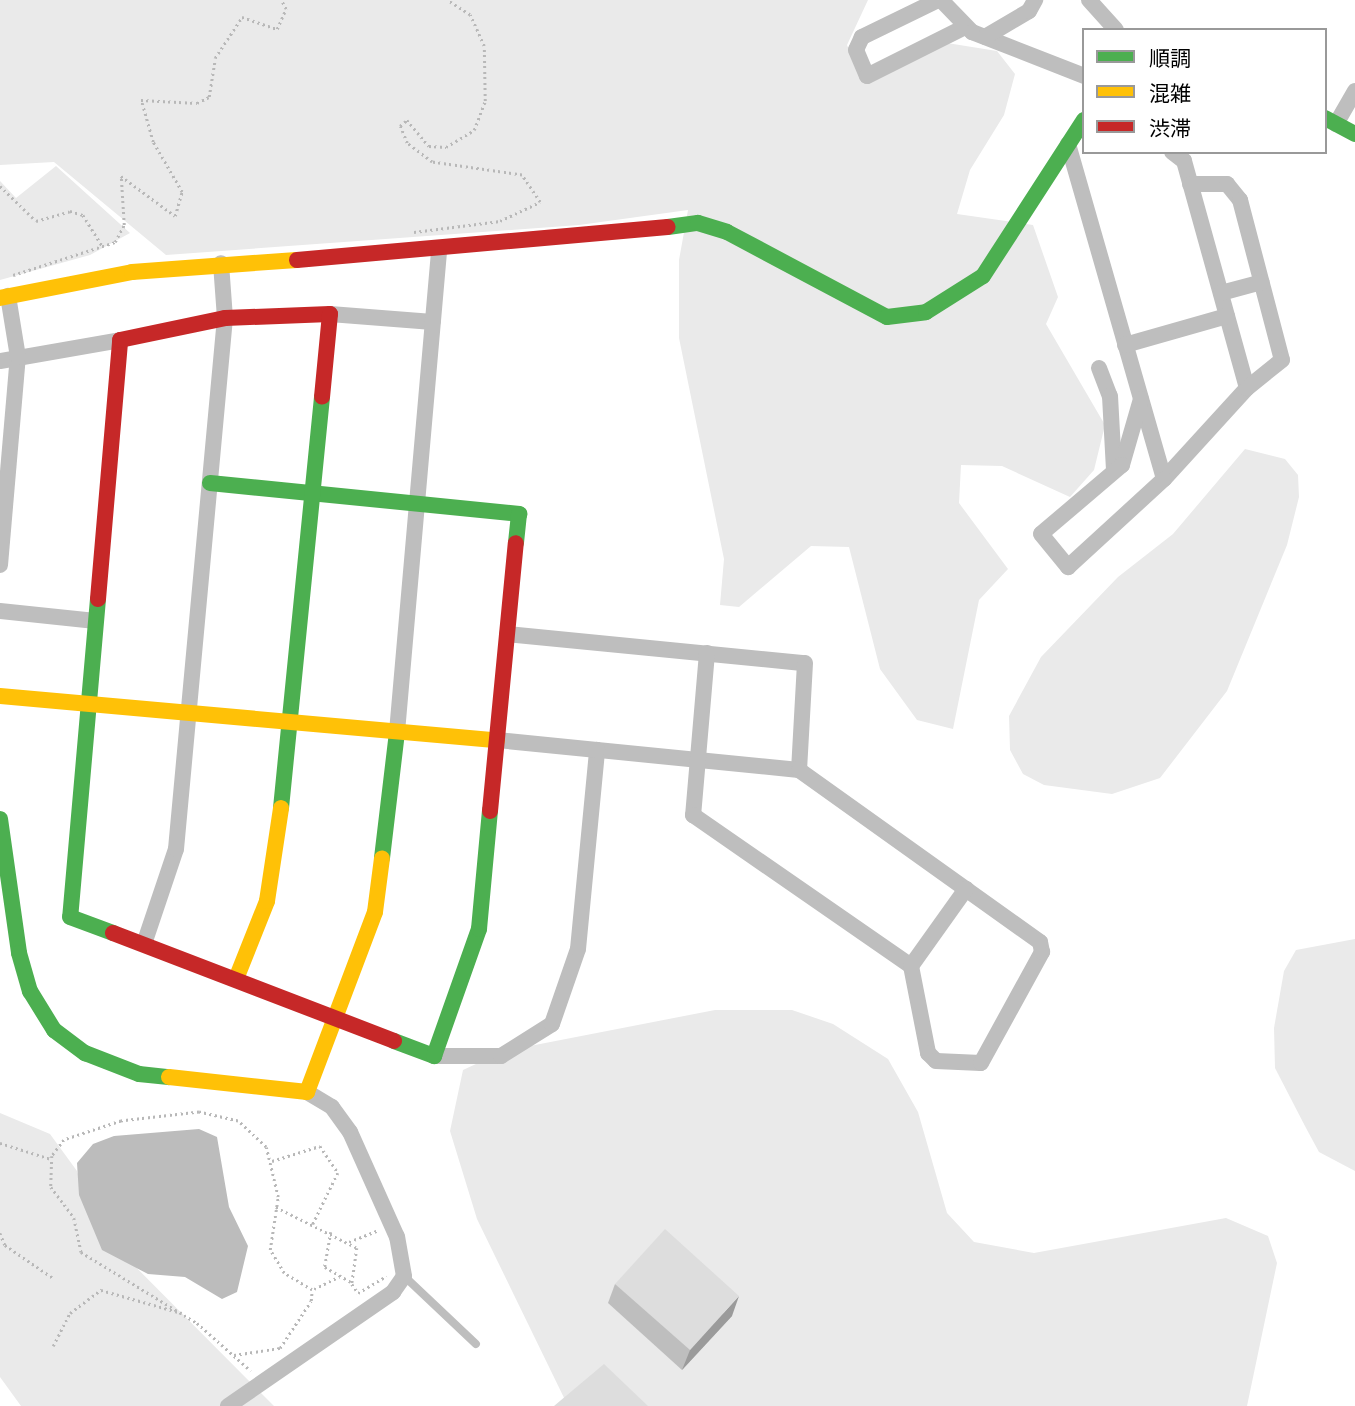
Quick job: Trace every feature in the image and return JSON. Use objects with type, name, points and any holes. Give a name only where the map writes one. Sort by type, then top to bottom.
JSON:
[{"type":"street","points":[[965,27],[867,76],[856,50],[862,37],[939,0],[965,27],[1082,75]]},
{"type":"street","points":[[985,37],[1028,11],[1035,0]]},
{"type":"street","points":[[1089,0],[1114,28]]},
{"type":"street","points":[[1355,91],[1330,121],[1355,134]]},
{"type":"street","points":[[0,565],[18,358],[4,297],[132,272],[221,263],[439,250],[698,223],[727,232],[857,306],[887,317],[926,312],[984,276],[1082,123]]},
{"type":"street","points":[[1068,145],[1164,479]]},
{"type":"street","points":[[1175,154],[1184,161],[1247,388]]},
{"type":"street","points":[[1141,400],[1114,471],[1041,534],[1068,567],[1164,479],[1247,388],[1282,360],[1236,189],[1190,184]]},
{"type":"street","points":[[307,1092],[374,912],[397,732],[439,250]]},
{"type":"street","points":[[144,944],[176,849],[225,318],[221,263]]},
{"type":"street","points":[[1221,293],[1262,282]]},
{"type":"street","points":[[0,360],[120,340],[225,318],[330,313],[433,322]]},
{"type":"street","points":[[236,979],[273,883],[330,313]]},
{"type":"street","points":[[1125,345],[1227,316]]},
{"type":"street","points":[[120,340],[70,917],[434,1056],[501,1056],[552,1024],[578,949],[597,750]]},
{"type":"street","points":[[1099,368],[1110,396],[1114,471]]},
{"type":"street","points":[[210,483],[519,514],[480,929],[434,1056]]},
{"type":"street","points":[[0,611],[94,621]]},
{"type":"street","points":[[507,634],[805,663],[799,770]]},
{"type":"street","points":[[0,696],[497,740],[597,750],[698,760],[799,770],[1040,942],[1042,952],[981,1063],[936,1061],[928,1053],[911,966],[693,815],[698,760],[707,653]]},
{"type":"street","points":[[0,819],[19,953],[30,991],[54,1030],[85,1053],[139,1074],[307,1092],[332,1107],[350,1132],[391,1224],[404,1276],[393,1292],[228,1406]]},
{"type":"street","points":[[911,966],[966,889]]},
{"type":"lane","points":[[404,1276],[476,1344]]},
{"type":"path","points":[[3,278],[103,247],[122,234],[121,176],[169,216],[181,208],[182,192],[153,142],[141,100],[209,97],[215,58],[242,17],[277,29],[284,26],[281,0]]},
{"type":"path","points":[[402,234],[500,221],[540,202],[522,175],[432,162],[407,143],[400,126],[407,120],[429,146],[446,147],[474,130],[485,101],[484,46],[470,15],[447,0]]},
{"type":"path","points":[[0,186],[36,221],[77,211],[103,247]]},
{"type":"path","points":[[261,1381],[182,1313],[87,1258],[74,1218],[51,1187],[51,1159],[64,1140],[85,1131],[199,1112],[238,1121],[272,1161],[276,1207],[270,1232],[276,1264],[313,1290]]},
{"type":"path","points":[[0,1143],[51,1159]]},
{"type":"path","points":[[272,1161],[320,1146],[338,1173],[313,1224]]},
{"type":"path","points":[[276,1207],[349,1242],[359,1257],[353,1282],[358,1293],[389,1275],[404,1276]]},
{"type":"path","points":[[349,1242],[391,1224]]},
{"type":"path","points":[[331,1232],[326,1267],[339,1277],[353,1282]]},
{"type":"path","points":[[0,1233],[5,1245],[53,1278]]},
{"type":"path","points":[[234,1355],[280,1348],[313,1290],[339,1277]]},
{"type":"path","points":[[53,1346],[70,1313],[101,1290],[182,1313]]},
{"type":"shaded area","points":[[0,0],[868,0],[847,45],[863,83],[947,43],[997,51],[1015,74],[1004,115],[970,170],[957,214],[1033,225],[1058,297],[1046,324],[1105,425],[1094,470],[1070,497],[1002,466],[961,465],[959,503],[1008,569],[979,600],[953,729],[917,720],[880,669],[849,547],[811,546],[739,607],[720,605],[724,559],[679,338],[679,260],[688,210],[579,225],[166,255],[54,162],[0,165]]},
{"type":"shaded area","points":[[56,166],[130,233],[90,255],[0,280],[0,181],[16,198]]},
{"type":"shaded area","points":[[1245,449],[1285,459],[1298,475],[1299,497],[1287,545],[1227,691],[1160,778],[1112,794],[1044,785],[1023,774],[1010,750],[1009,716],[1041,657],[1118,577],[1173,534]]},
{"type":"shaded area","points":[[1355,939],[1355,1171],[1319,1152],[1275,1068],[1274,1028],[1284,971],[1296,950]]},
{"type":"shaded area","points":[[715,1010],[792,1010],[833,1024],[888,1059],[918,1112],[947,1213],[974,1242],[1034,1253],[1226,1218],[1268,1236],[1277,1263],[1247,1406],[568,1406],[477,1219],[450,1131],[463,1070],[504,1051]]},
{"type":"shaded area","points":[[0,1113],[50,1134],[77,1171],[93,1224],[274,1406],[21,1406],[0,1377]]},
{"type":"shaded area","points":[[199,1129],[217,1137],[229,1207],[248,1246],[237,1292],[222,1299],[185,1277],[148,1274],[102,1250],[79,1195],[77,1163],[93,1144],[114,1136]]},
{"type":"building","points":[[665,1229],[739,1296],[690,1350],[615,1284]]},
{"type":"building","points":[[604,1364],[648,1406],[554,1406]]},
{"type":"traffic: fast","points":[[1327,119],[1355,134]]},
{"type":"traffic: fast","points":[[668,227],[698,223],[727,232],[887,317],[926,312],[983,276],[1082,123]]},
{"type":"traffic: fast","points":[[281,808],[322,397]]},
{"type":"traffic: fast","points":[[210,483],[519,514],[516,543]]},
{"type":"traffic: fast","points":[[98,599],[70,917],[113,933]]},
{"type":"traffic: fast","points":[[382,858],[397,732]]},
{"type":"traffic: fast","points":[[394,1041],[434,1056],[479,929],[490,811]]},
{"type":"traffic: fast","points":[[0,819],[19,953],[30,991],[54,1030],[85,1053],[139,1074],[169,1077]]},
{"type":"traffic: slow","points":[[0,298],[132,272],[297,260]]},
{"type":"traffic: slow","points":[[0,696],[497,740]]},
{"type":"traffic: slow","points":[[236,979],[267,901],[281,808]]},
{"type":"traffic: slow","points":[[169,1077],[307,1092],[375,912],[382,858]]},
{"type":"traffic: jam","points":[[297,260],[668,227]]},
{"type":"traffic: jam","points":[[98,599],[120,340],[225,318],[330,314],[322,397]]},
{"type":"traffic: jam","points":[[490,811],[516,543]]},
{"type":"traffic: jam","points":[[113,933],[394,1041]]}]
